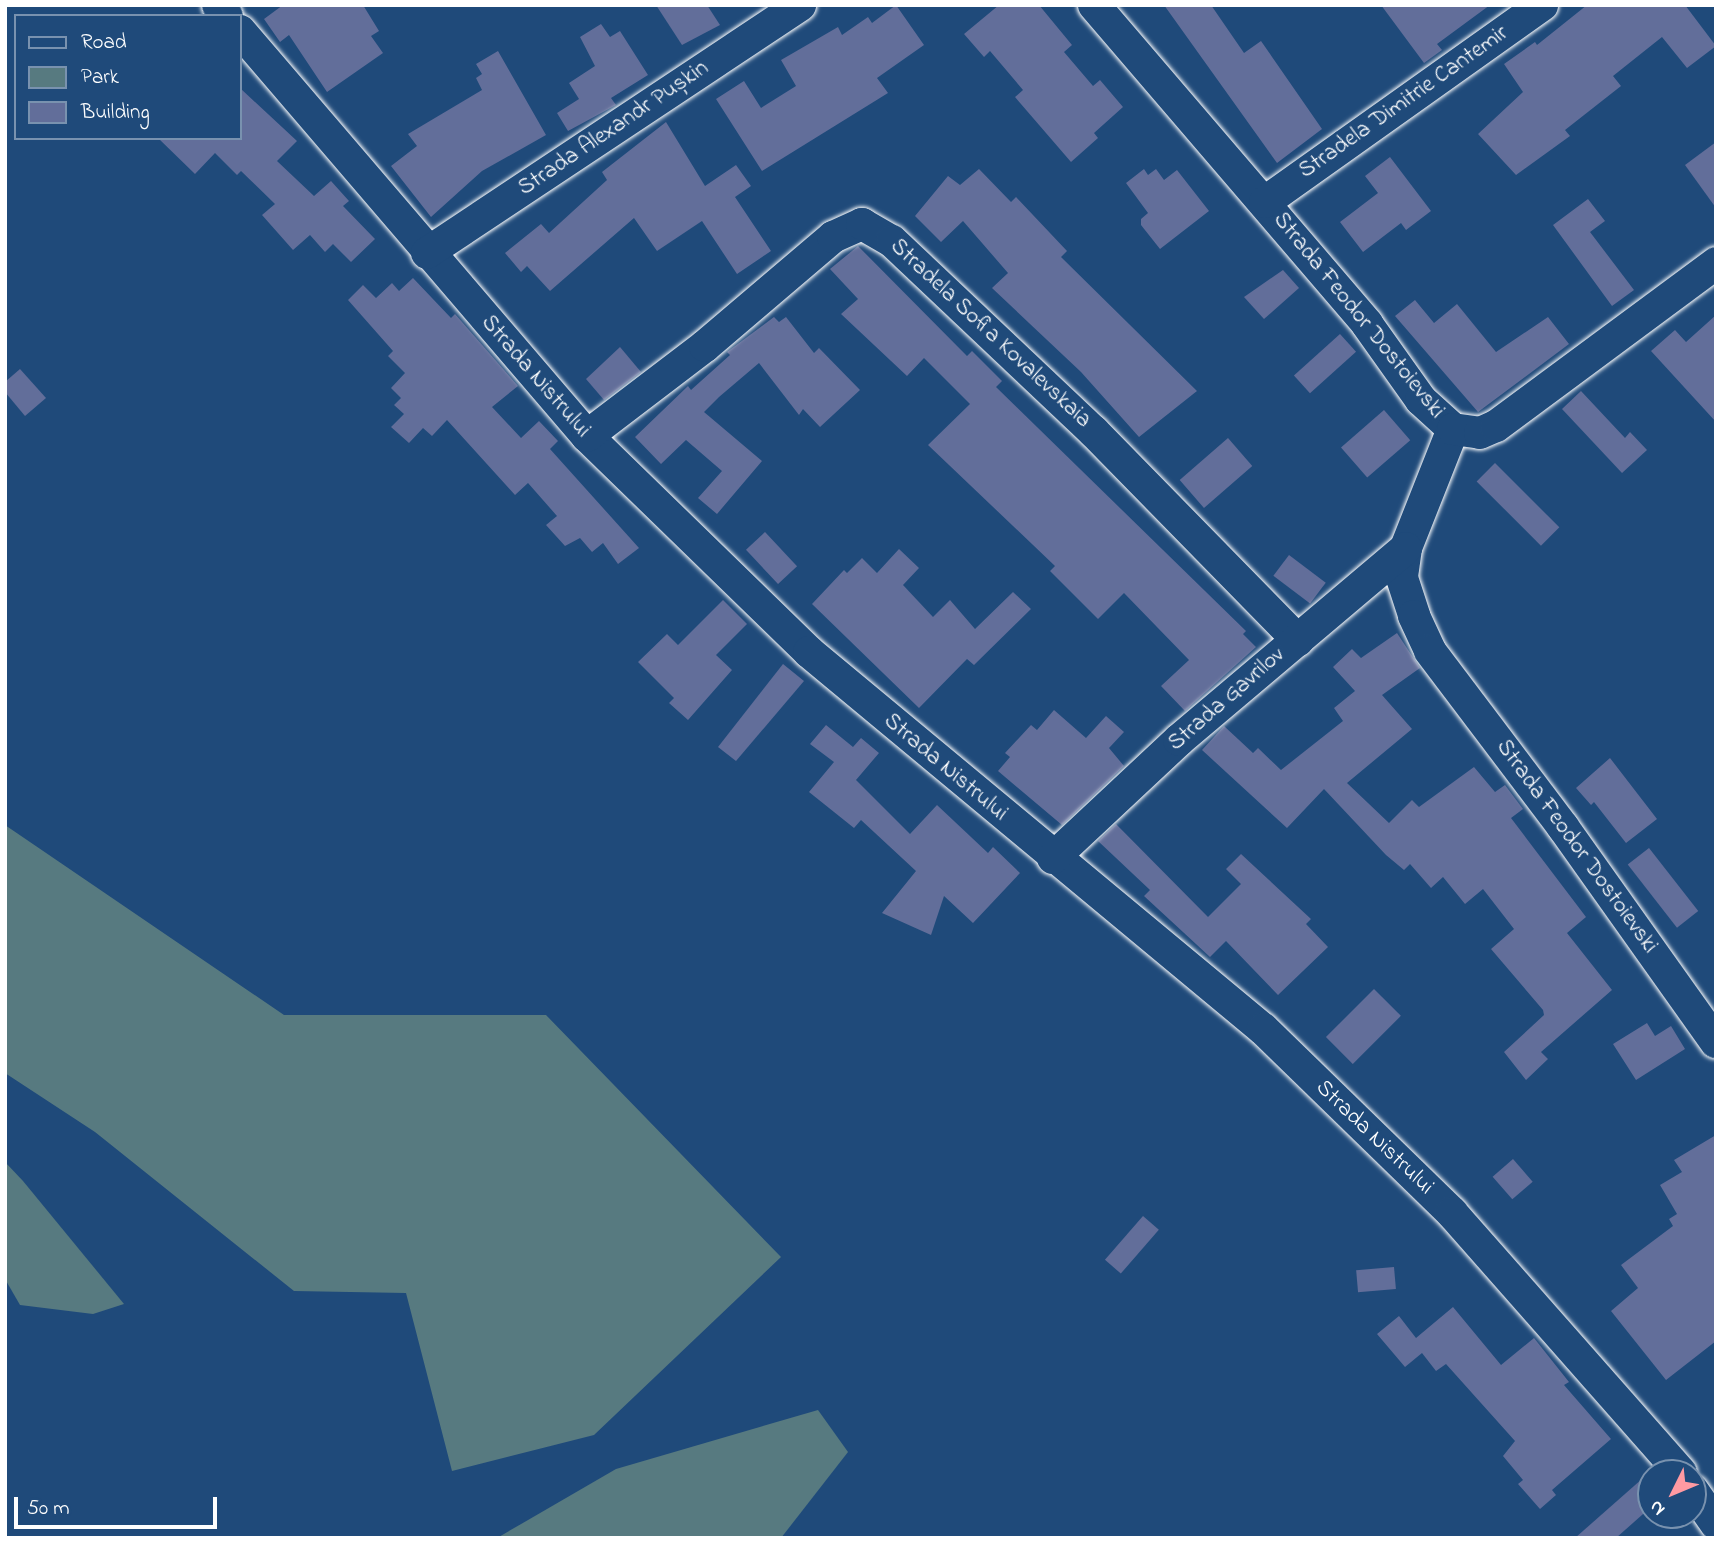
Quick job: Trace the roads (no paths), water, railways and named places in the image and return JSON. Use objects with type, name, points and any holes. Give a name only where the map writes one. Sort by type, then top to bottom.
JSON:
[{"type":"street","name":"Strada Alexandr Pușkin","points":[[427,253],[800,5]]},
{"type":"street","name":"Strada Feodor Dostoievski","points":[[1094,5],[1367,324],[1421,400],[1453,429],[1406,548],[1402,578],[1430,651],[1571,838],[1716,1042]]},
{"type":"street","name":"Stradela Dimitrie Cantemir","points":[[1265,202],[1542,5]]},
{"type":"street","name":"Strada Nistrului","points":[[242,33],[427,253],[587,436],[809,652],[1054,858],[1180,957],[1263,1029],[1452,1213],[1669,1459]]},
{"type":"street","name":"Stradela Sofia Kovalevskaia","points":[[587,436],[705,346],[833,237],[863,224],[892,241],[1093,430],[1298,640]]},
{"type":"street","points":[[1453,429],[1480,433],[1496,426],[1716,263]]},
{"type":"street","name":"Strada Gavrilov","points":[[1054,858],[1179,740],[1406,548]]}]
